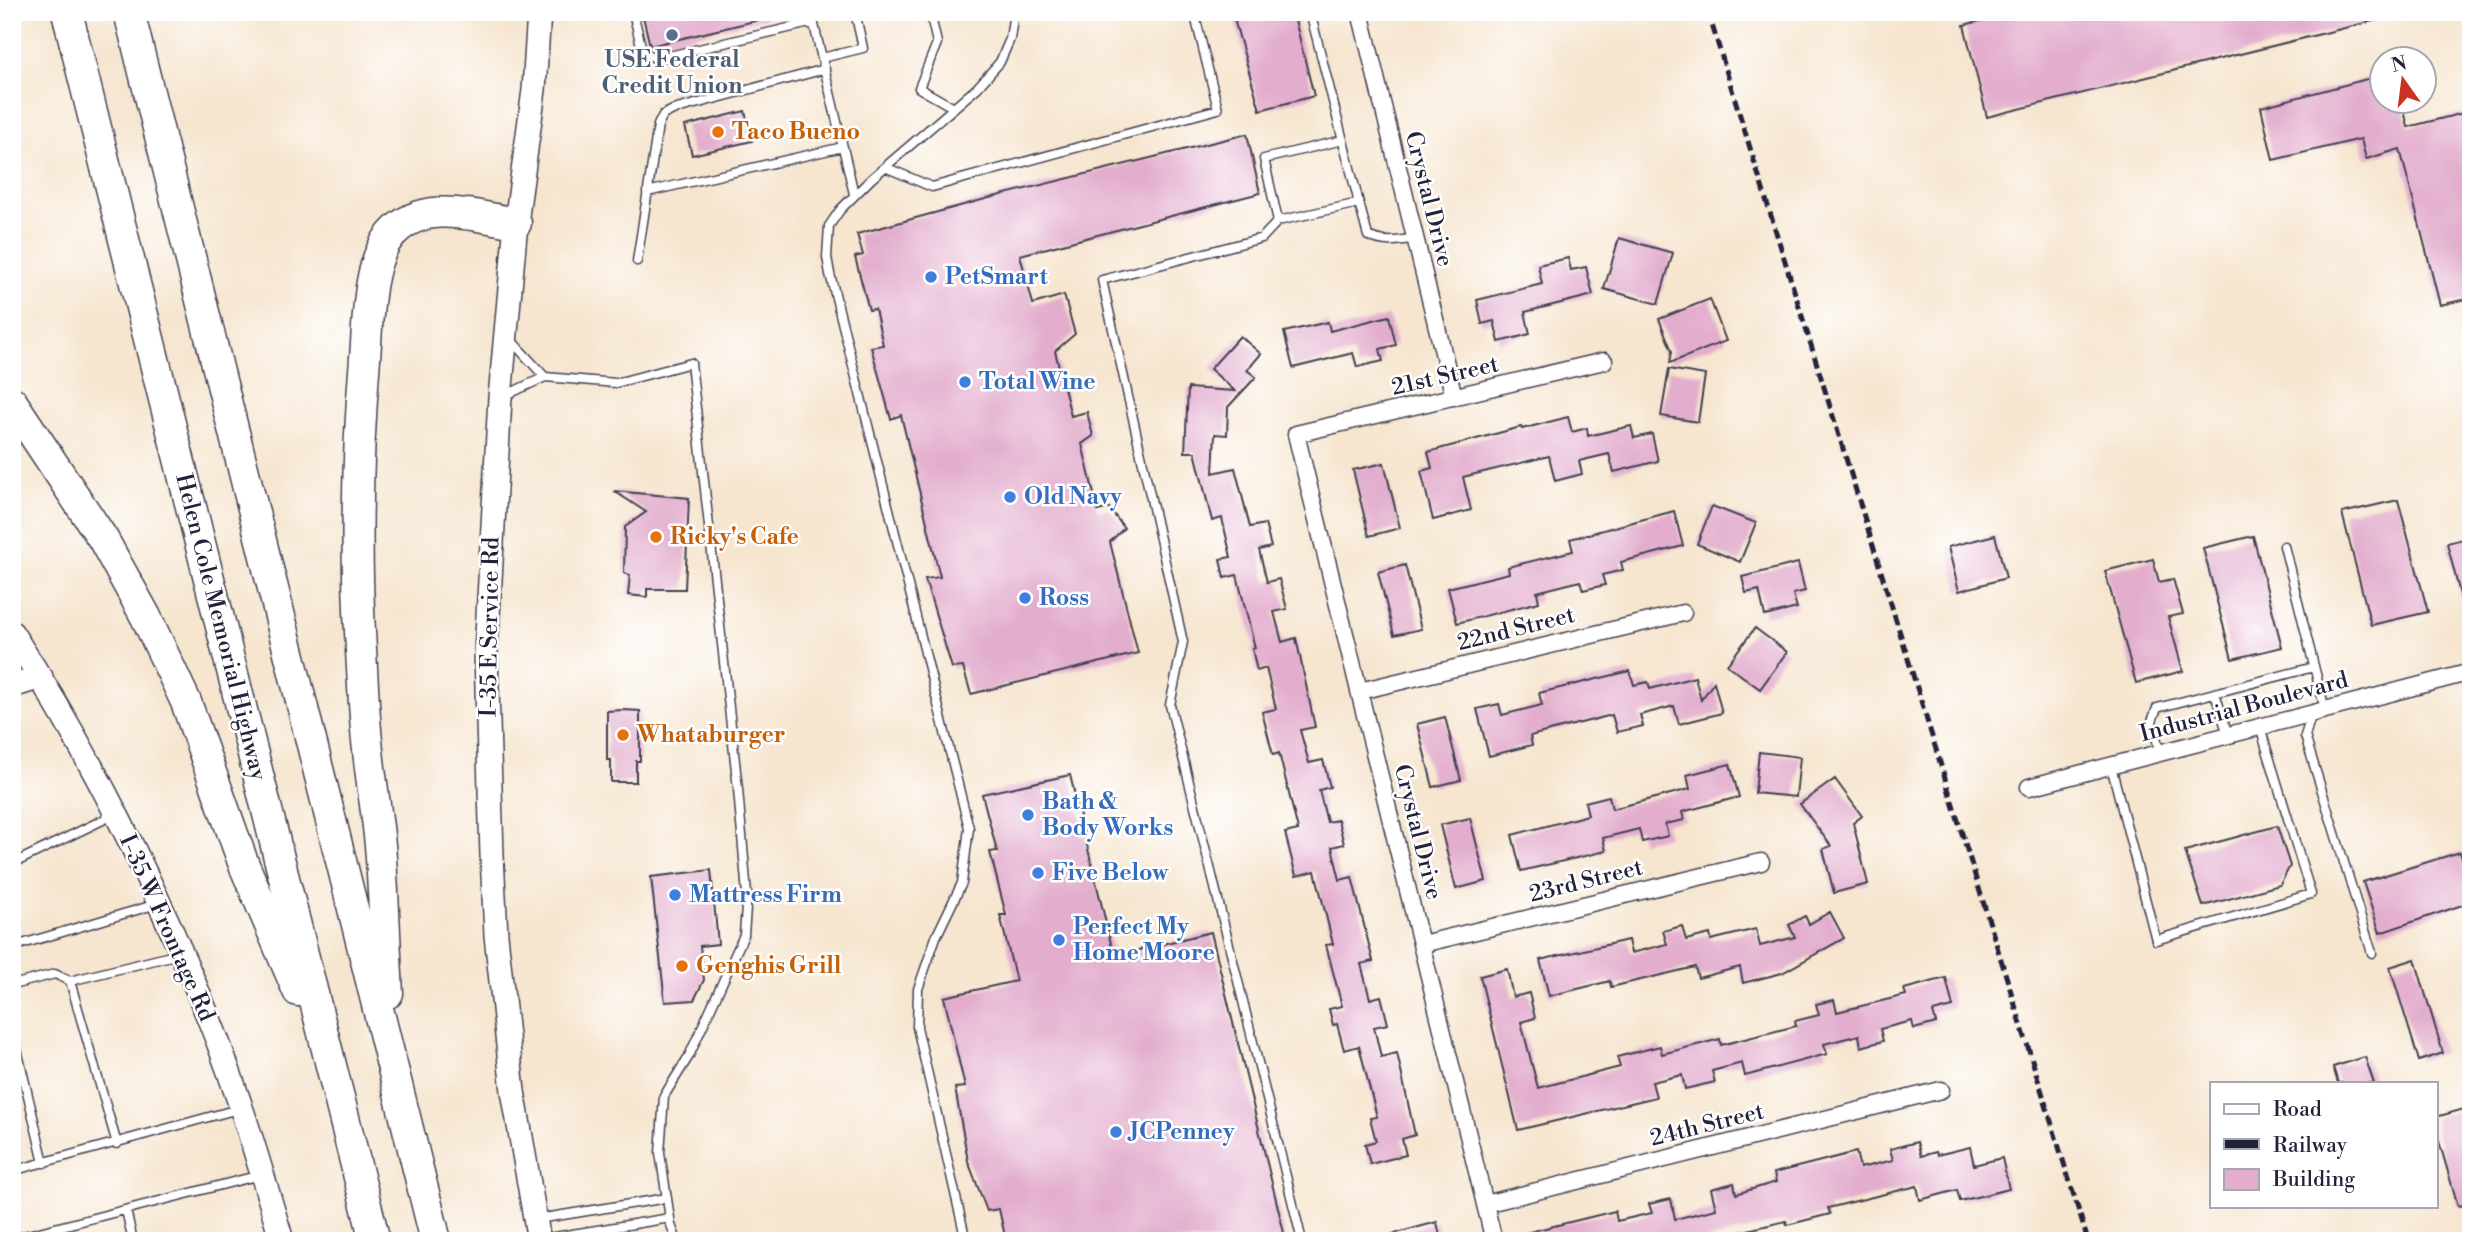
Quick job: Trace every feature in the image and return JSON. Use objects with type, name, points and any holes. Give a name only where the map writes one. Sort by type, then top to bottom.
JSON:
[{"type":"highway","name":"Helen Cole Memorial Highway","points":[[67,12],[375,1241]]},
{"type":"highway","points":[[129,12],[436,1241]]},
{"type":"highway","points":[[392,1063],[380,843],[368,747],[361,648],[357,519],[361,406],[370,297],[382,250],[390,236],[415,216],[444,212],[516,223]]},
{"type":"highway","points":[[12,402],[103,539],[163,653],[186,702],[244,865],[335,1079]]},
{"type":"street","name":"I-35 E Service Rd","points":[[538,1234],[513,1091],[504,1014],[492,856],[485,653],[500,398],[516,223],[534,90],[540,12]]},
{"type":"street","name":"Crystal Drive","points":[[1360,12],[1454,397]]},
{"type":"street","name":"21st Street","points":[[1296,434],[1604,361]]},
{"type":"street","name":"Crystal Drive","points":[[1296,434],[1494,1241]]},
{"type":"street","name":"22nd Street","points":[[1360,691],[1683,613]]},
{"type":"street","name":"I-35 W Frontage Rd","points":[[12,633],[41,677],[97,775],[159,904],[209,1020],[241,1109],[282,1241]]},
{"type":"street","name":"Industrial Boulevard","points":[[2029,787],[2471,672]]},
{"type":"street","points":[[12,686],[41,677]]},
{"type":"street","name":"23rd Street","points":[[1423,944],[1761,862]]},
{"type":"street","name":"24th Street","points":[[1485,1204],[1941,1090]]},
{"type":"lane","points":[[633,12],[642,50],[656,59],[814,22]]},
{"type":"lane","points":[[811,12],[854,194]]},
{"type":"lane","points":[[822,58],[863,48],[855,12]]},
{"type":"lane","points":[[930,12],[937,43],[919,88],[954,108]]},
{"type":"lane","points":[[966,1241],[917,1027],[918,989],[936,937],[962,883],[969,828],[827,257],[829,226],[854,194],[977,88],[1000,62],[1010,39],[1014,12]]},
{"type":"lane","points":[[885,167],[932,187],[1218,109],[1194,12]]},
{"type":"lane","points":[[1310,12],[1368,236],[1380,241],[1394,242],[1416,238]]},
{"type":"lane","points":[[637,261],[658,125],[663,115],[825,69]]},
{"type":"lane","points":[[1278,221],[1264,159],[1343,140]]},
{"type":"lane","points":[[647,192],[843,146]]},
{"type":"lane","points":[[1301,1241],[1170,705],[1183,642],[1102,280],[1262,238],[1278,221],[1359,203]]},
{"type":"lane","points":[[506,334],[545,377]]},
{"type":"lane","points":[[500,398],[545,377],[616,383],[691,363],[747,894],[744,935],[689,1056],[664,1096],[660,1153],[670,1218],[677,1241]]},
{"type":"lane","points":[[2284,545],[2314,667],[2318,711],[2305,736],[2372,953]]},
{"type":"lane","points":[[2160,753],[2152,721],[2157,708],[2314,667]]},
{"type":"lane","points":[[2215,692],[2228,735]]},
{"type":"lane","points":[[2111,766],[2156,940],[2311,894],[2260,727]]},
{"type":"lane","points":[[12,864],[116,814]]},
{"type":"lane","points":[[12,947],[159,904]]},
{"type":"lane","points":[[12,985],[55,974],[70,981],[181,954]]},
{"type":"lane","points":[[70,981],[117,1144]]},
{"type":"lane","points":[[12,1028],[44,1163]]},
{"type":"lane","points":[[12,1171],[241,1109]]},
{"type":"lane","points":[[12,1239],[262,1175]]},
{"type":"lane","points":[[538,1234],[667,1198]]},
{"type":"lane","points":[[126,1210],[134,1241]]},
{"type":"lane","points":[[538,1234],[670,1218]]},
{"type":"building","name":"USE Federal Credit Union","points":[[642,12],[766,12],[767,18],[650,46]]},
{"type":"building","points":[[1232,12],[1293,12],[1314,96],[1260,110]]},
{"type":"building","points":[[2017,12],[2384,12],[2385,18],[1987,117],[1964,25]]},
{"type":"building","points":[[2368,79],[2368,116],[2405,116],[2408,127],[2471,111],[2471,298],[2440,305],[2400,149],[2366,159],[2361,139],[2273,160],[2261,107]]},
{"type":"building","name":"Taco Bueno","points":[[745,111],[752,141],[692,155],[685,126]]},
{"type":"building","points":[[1247,134],[1260,193],[1020,255],[1033,304],[1064,295],[1075,334],[1055,351],[1071,416],[1087,412],[1093,436],[1082,444],[1098,511],[1109,508],[1124,528],[1110,542],[1138,653],[971,694],[963,667],[952,668],[925,579],[940,577],[901,415],[891,419],[871,347],[883,345],[875,309],[869,310],[855,257],[863,255],[857,234]]},
{"type":"building","points":[[1619,238],[1673,253],[1658,304],[1604,289]]},
{"type":"building","points":[[1568,258],[1571,270],[1586,267],[1593,295],[1525,312],[1530,334],[1499,342],[1494,321],[1482,324],[1477,300],[1542,284],[1538,265]]},
{"type":"building","points":[[1710,299],[1726,341],[1670,363],[1672,351],[1659,319]]},
{"type":"building","points":[[1389,316],[1396,345],[1380,349],[1383,361],[1357,367],[1353,353],[1293,368],[1284,332],[1328,322],[1330,331]]},
{"type":"building","points":[[1240,336],[1261,354],[1247,370],[1256,377],[1228,407],[1227,435],[1215,434],[1213,473],[1235,468],[1250,527],[1265,524],[1271,547],[1259,550],[1267,582],[1279,579],[1287,609],[1274,612],[1282,642],[1296,638],[1315,727],[1300,730],[1309,763],[1323,760],[1330,787],[1319,790],[1327,822],[1338,820],[1344,844],[1332,847],[1340,880],[1352,877],[1373,961],[1361,964],[1370,999],[1381,996],[1388,1024],[1374,1027],[1381,1057],[1397,1053],[1415,1135],[1402,1139],[1406,1155],[1370,1164],[1365,1144],[1376,1141],[1370,1118],[1377,1117],[1359,1046],[1344,1050],[1337,1024],[1333,1025],[1329,1009],[1342,1006],[1326,945],[1333,944],[1315,871],[1296,876],[1285,833],[1298,830],[1279,753],[1273,755],[1262,712],[1276,709],[1266,668],[1257,671],[1252,649],[1255,648],[1237,575],[1224,578],[1220,559],[1231,557],[1222,518],[1212,521],[1195,452],[1185,452],[1188,388],[1235,391],[1210,369]]},
{"type":"building","points":[[1669,369],[1705,375],[1698,422],[1661,416]]},
{"type":"building","points":[[1568,417],[1572,432],[1587,428],[1588,436],[1631,426],[1634,438],[1652,434],[1658,461],[1614,472],[1609,454],[1579,461],[1582,474],[1555,481],[1549,456],[1463,477],[1471,510],[1433,520],[1421,471],[1432,468],[1428,452]]},
{"type":"building","points":[[1384,463],[1400,528],[1369,536],[1353,470]]},
{"type":"building","name":"Ricky's Cafe","points":[[614,491],[689,498],[685,589],[647,589],[647,597],[628,595],[630,575],[624,573],[625,527],[646,512]]},
{"type":"building","points":[[2398,500],[2428,612],[2371,625],[2342,513]]},
{"type":"building","points":[[1712,506],[1756,523],[1740,562],[1697,544]]},
{"type":"building","points":[[1674,511],[1683,546],[1621,562],[1623,570],[1602,575],[1605,585],[1583,590],[1580,581],[1537,592],[1539,602],[1457,623],[1448,588],[1509,573],[1508,567],[1573,551],[1570,539]]},
{"type":"building","points":[[1995,535],[2006,578],[1959,591],[1948,547]]},
{"type":"building","points":[[2253,536],[2282,647],[2232,659],[2203,548]]},
{"type":"building","points":[[2471,537],[2471,613],[2465,614],[2447,543]]},
{"type":"building","points":[[2153,559],[2159,582],[2173,579],[2183,614],[2168,617],[2183,671],[2136,683],[2105,571]]},
{"type":"building","points":[[1798,563],[1805,591],[1793,594],[1797,608],[1765,616],[1759,590],[1746,593],[1742,577]]},
{"type":"building","points":[[1405,565],[1421,629],[1394,635],[1378,572]]},
{"type":"building","points":[[1755,628],[1787,652],[1760,689],[1727,665]]},
{"type":"building","points":[[1630,671],[1634,685],[1648,682],[1650,689],[1695,677],[1701,700],[1714,682],[1722,713],[1679,724],[1674,706],[1640,715],[1643,726],[1617,732],[1612,715],[1530,736],[1532,745],[1489,756],[1477,709],[1499,704],[1502,715],[1542,705],[1539,693]]},
{"type":"building","name":"Whataburger","points":[[607,711],[640,711],[640,761],[636,761],[636,782],[611,782],[611,760],[607,760]]},
{"type":"building","points":[[1445,717],[1461,780],[1433,787],[1417,724]]},
{"type":"building","points":[[1759,752],[1800,757],[1796,797],[1755,793]]},
{"type":"building","points":[[1730,764],[1739,797],[1682,812],[1684,820],[1665,824],[1668,836],[1642,842],[1639,829],[1603,838],[1606,851],[1521,871],[1512,835],[1588,815],[1585,802],[1609,796],[1612,809],[1690,789],[1687,775]]},
{"type":"building","points":[[1070,775],[1114,956],[1211,932],[1286,1241],[1006,1241],[999,1209],[987,1211],[968,1161],[955,1088],[965,1087],[944,997],[1016,981],[1000,915],[1006,915],[990,852],[997,851],[982,794]]},
{"type":"building","points":[[1835,779],[1862,816],[1853,823],[1868,884],[1834,893],[1823,849],[1831,846],[1800,804]]},
{"type":"building","points":[[1470,818],[1486,881],[1456,889],[1440,825]]},
{"type":"building","points":[[2277,826],[2290,866],[2280,885],[2203,906],[2185,851]]},
{"type":"building","points":[[2460,852],[2471,892],[2471,902],[2380,933],[2363,882]]},
{"type":"building","points":[[711,870],[718,944],[700,946],[704,980],[694,1000],[665,1002],[651,877]]},
{"type":"building","points":[[1830,912],[1844,938],[1782,973],[1743,983],[1740,967],[1698,978],[1695,967],[1611,987],[1610,981],[1549,996],[1540,960],[1628,940],[1631,953],[1667,944],[1663,931],[1682,926],[1686,940],[1710,934],[1711,940],[1756,929],[1760,946],[1795,937],[1789,925],[1805,916],[1809,924]]},
{"type":"building","points":[[2415,959],[2443,1053],[2419,1061],[2390,967]]},
{"type":"building","points":[[1507,969],[1513,997],[1529,993],[1535,1018],[1521,1022],[1538,1088],[1620,1067],[1617,1057],[1660,1046],[1662,1054],[1720,1039],[1721,1045],[1796,1026],[1795,1021],[1819,1015],[1816,1004],[1834,1000],[1837,1012],[1906,995],[1904,989],[1946,978],[1953,1007],[1933,1012],[1936,1023],[1914,1029],[1912,1021],[1880,1029],[1883,1041],[1861,1047],[1859,1035],[1824,1044],[1827,1054],[1745,1076],[1742,1063],[1712,1071],[1715,1082],[1685,1089],[1682,1075],[1652,1082],[1656,1097],[1518,1130],[1480,976]]},
{"type":"building","points":[[2365,1057],[2374,1082],[2338,1082],[2333,1067]]},
{"type":"building","points":[[2471,1107],[2471,1203],[2458,1206],[2438,1138],[2438,1116]]},
{"type":"building","points":[[1917,1142],[1921,1156],[1970,1147],[1974,1165],[2002,1158],[2009,1189],[1960,1201],[1957,1190],[1920,1200],[1917,1186],[1828,1208],[1830,1214],[1787,1225],[1786,1221],[1701,1241],[1521,1241],[1521,1234],[1615,1211],[1617,1221],[1652,1213],[1649,1204],[1671,1199],[1675,1219],[1716,1209],[1711,1189],[1734,1183],[1736,1194],[1776,1182],[1774,1173],[1856,1152],[1860,1168],[1893,1160],[1890,1149]]},
{"type":"building","points":[[1437,1222],[1441,1241],[1387,1241],[1386,1236]]},
{"type":"railway","points":[[1708,12],[2088,1241]]},
{"type":"place","name":"USE Federal Credit Union","points":[[672,35]]},
{"type":"place","name":"Taco Bueno","points":[[718,132]]},
{"type":"place","name":"PetSmart","points":[[931,277]]},
{"type":"place","name":"Total Wine","points":[[965,382]]},
{"type":"place","name":"Old Navy","points":[[1010,497]]},
{"type":"place","name":"Ricky's Cafe","points":[[656,537]]},
{"type":"place","name":"Ross","points":[[1025,598]]},
{"type":"place","name":"Whataburger","points":[[623,735]]},
{"type":"place","name":"Bath & Body Works","points":[[1028,815]]},
{"type":"place","name":"Five Below","points":[[1038,873]]},
{"type":"place","name":"Mattress Firm","points":[[675,895]]},
{"type":"place","name":"Perfect My Home Moore","points":[[1059,940]]},
{"type":"place","name":"Genghis Grill","points":[[682,966]]},
{"type":"place","name":"JCPenney","points":[[1116,1132]]}]
